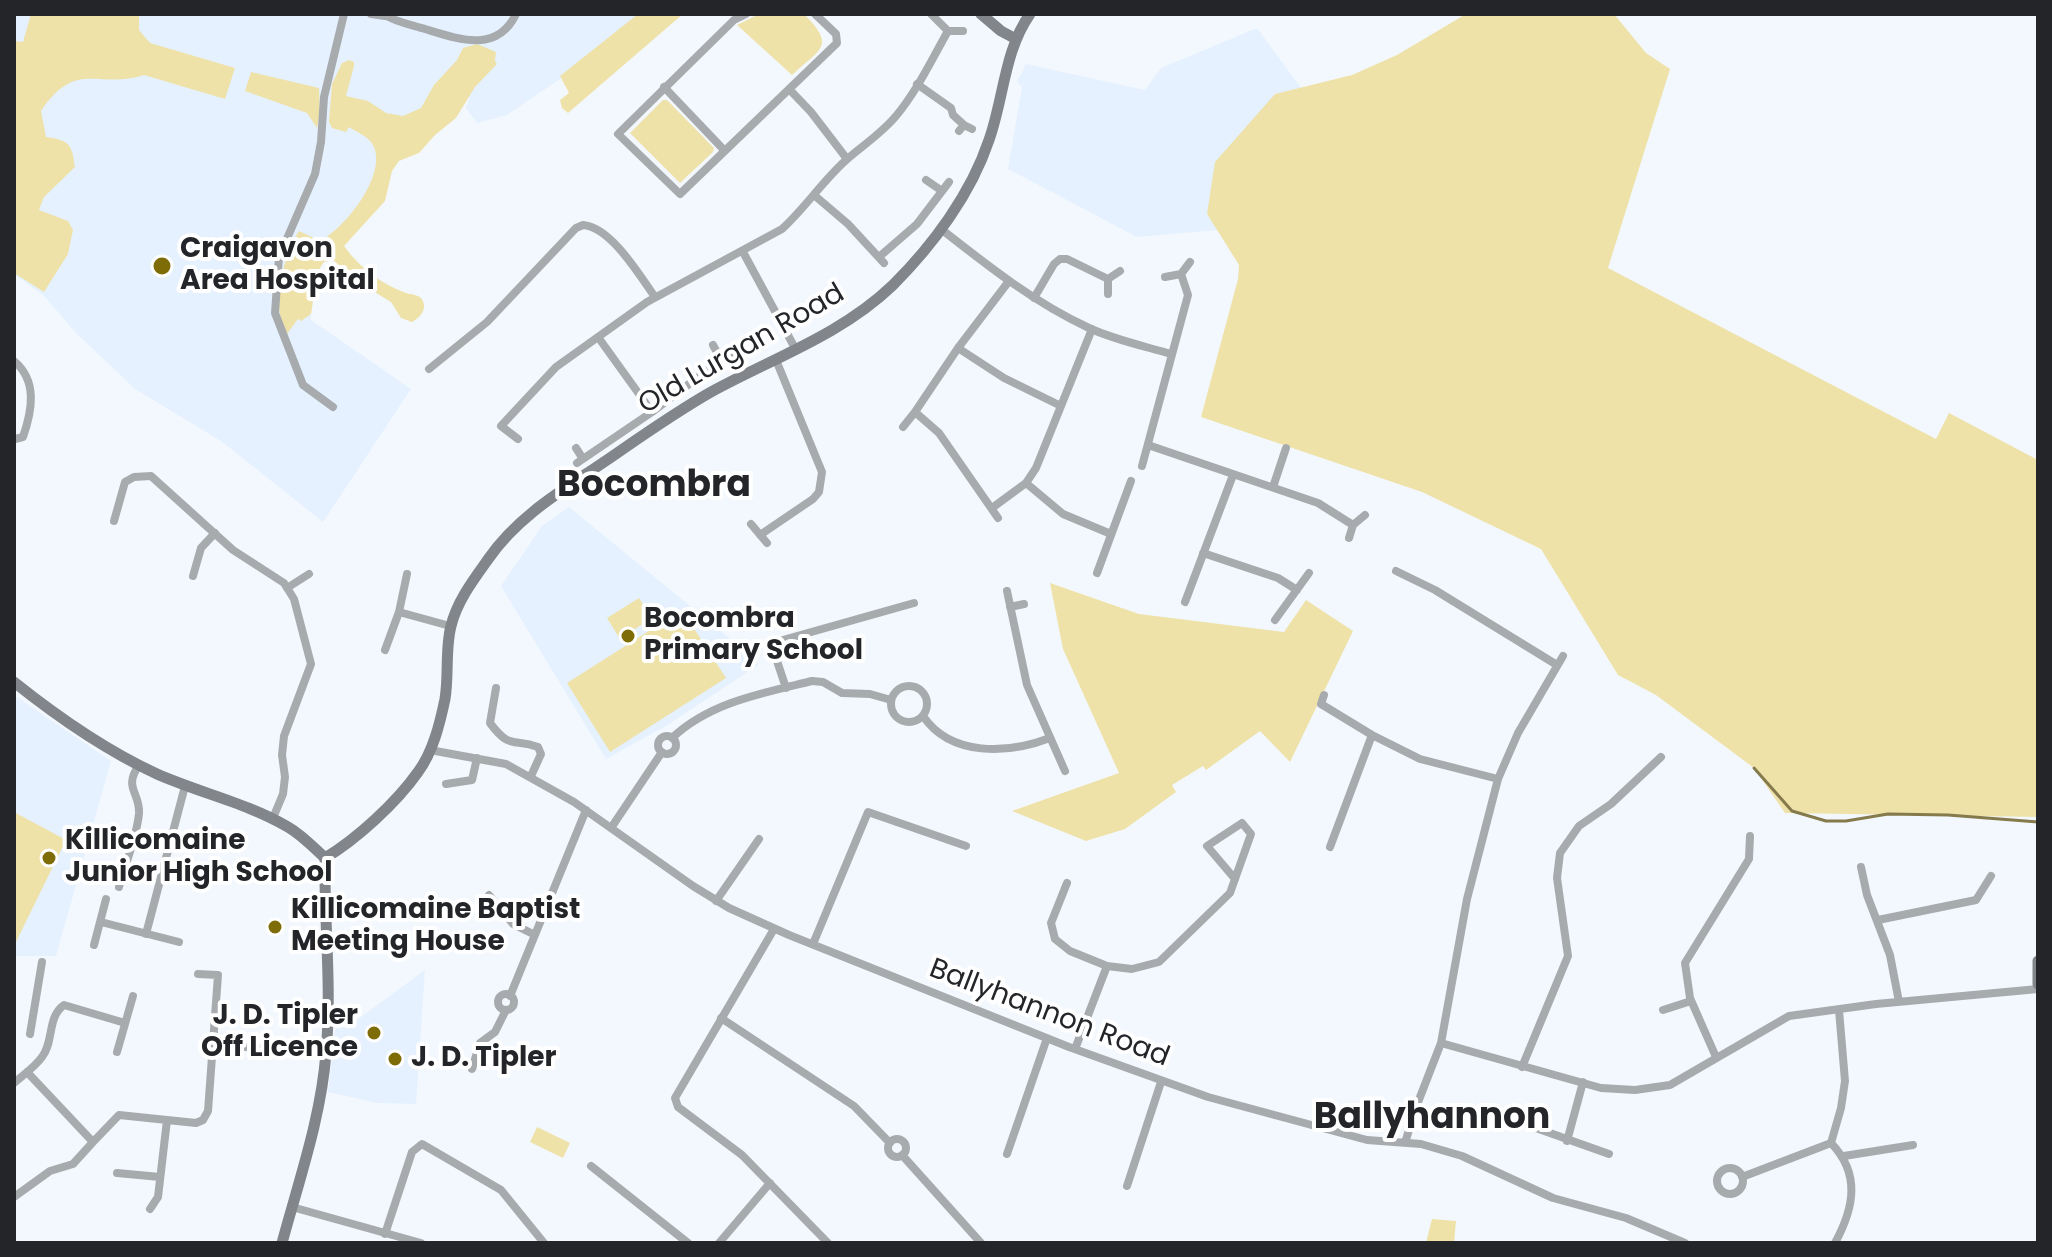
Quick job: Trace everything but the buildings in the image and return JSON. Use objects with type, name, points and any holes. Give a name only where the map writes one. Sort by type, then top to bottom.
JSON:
[{"type":"street","points":[[333,407],[303,385],[275,313],[279,257],[315,174],[324,97],[344,14]]},
{"type":"street","points":[[371,14],[384,15],[469,41],[497,35],[506,29],[516,14]]},
{"type":"street","points":[[746,14],[734,20],[618,134],[680,194],[837,43],[836,34],[815,14]]},
{"type":"street","points":[[931,14],[948,31],[963,31]]},
{"type":"street","points":[[981,14],[1016,39]]},
{"type":"street","name":"Old Lurgan Road","points":[[325,858],[343,847],[419,771],[430,750],[445,696],[450,626],[461,599],[499,544],[527,517],[628,445],[699,400],[853,318],[918,257],[969,187],[989,140],[1016,39],[1030,14]]},
{"type":"street","points":[[494,434],[556,367],[598,337],[655,297],[782,229],[847,159],[878,137],[898,113],[948,31]]},
{"type":"street","points":[[917,84],[951,108],[965,128]]},
{"type":"street","points":[[664,87],[724,150]]},
{"type":"street","points":[[789,89],[847,159]]},
{"type":"street","points":[[926,180],[942,191]]},
{"type":"street","points":[[814,195],[881,260],[917,224],[949,182]]},
{"type":"street","points":[[429,369],[487,322],[576,228],[583,225],[600,231],[612,241],[655,297]]},
{"type":"street","points":[[941,229],[1034,298],[1092,329],[1171,354]]},
{"type":"street","points":[[743,252],[796,350]]},
{"type":"street","points":[[1034,298],[1060,259],[1067,259],[1108,279]]},
{"type":"street","points":[[1165,277],[1181,274],[1190,262]]},
{"type":"street","points":[[1108,279],[1120,271]]},
{"type":"street","points":[[1142,466],[1188,295],[1181,274]]},
{"type":"street","points":[[1108,279],[1108,294]]},
{"type":"street","points":[[903,427],[1009,281]]},
{"type":"street","points":[[992,508],[1026,483],[1036,468],[1092,329]]},
{"type":"street","points":[[598,337],[652,412]]},
{"type":"street","points":[[713,345],[721,360]]},
{"type":"street","points":[[958,348],[1004,378],[1061,406]]},
{"type":"street","points":[[576,448],[580,461],[721,360],[735,356]]},
{"type":"street","points":[[760,535],[813,499],[819,492],[822,472],[776,360]]},
{"type":"street","points":[[14,361],[20,366],[32,397],[31,413],[23,437],[15,439]]},
{"type":"street","points":[[915,412],[939,433],[998,518]]},
{"type":"street","points":[[501,426],[518,439]]},
{"type":"street","points":[[1148,445],[1327,506],[1353,525]]},
{"type":"street","points":[[1273,487],[1286,448]]},
{"type":"street","points":[[1185,602],[1233,475]]},
{"type":"street","points":[[114,521],[125,482],[134,477],[151,476],[233,550],[284,583],[294,599],[311,664],[284,736],[283,794],[273,818]]},
{"type":"street","points":[[1097,573],[1131,481]]},
{"type":"street","points":[[1026,483],[1063,514],[1111,534]]},
{"type":"street","points":[[1349,538],[1353,525],[1365,515]]},
{"type":"street","points":[[751,524],[767,543]]},
{"type":"street","points":[[193,576],[201,548],[215,533]]},
{"type":"street","points":[[1203,553],[1278,578],[1297,590]]},
{"type":"street","points":[[1405,574],[1411,563]]},
{"type":"street","points":[[1396,571],[1557,665]]},
{"type":"street","points":[[1275,620],[1309,573]]},
{"type":"street","points":[[287,588],[309,574]]},
{"type":"street","points":[[385,650],[389,632],[399,612],[407,574]]},
{"type":"street","points":[[1007,591],[1027,685],[1065,771]]},
{"type":"street","points":[[786,688],[775,655],[776,646],[783,640],[914,603]]},
{"type":"street","points":[[1010,607],[1024,604]]},
{"type":"street","points":[[399,612],[450,626]]},
{"type":"street","points":[[1405,1143],[1441,1043],[1467,899],[1498,779],[1518,733],[1563,656]]},
{"type":"street","points":[[611,828],[662,752],[658,745],[660,740],[664,736],[672,738],[689,722],[729,703],[812,681],[823,682],[842,693],[870,694],[891,700]]},
{"type":"street","points":[[14,682],[83,733],[139,765],[185,786],[273,818],[301,836],[325,858],[326,1056],[319,1110],[282,1243]]},
{"type":"street","points":[[915,686],[924,693],[927,699],[923,716],[913,722],[901,720],[892,712],[891,700],[897,689],[915,686]]},
{"type":"street","points":[[496,688],[490,723],[500,737],[514,745],[538,747],[541,754],[531,776]]},
{"type":"street","points":[[1324,695],[1321,704],[1420,759],[1498,779]]},
{"type":"street","points":[[923,716],[931,728],[964,744],[986,750],[1014,749],[1050,738]]},
{"type":"street","points":[[1330,847],[1372,735]]},
{"type":"street","name":"Ballyhannon Road","points":[[430,750],[506,764],[586,810],[716,901],[774,929],[1075,1049],[1161,1082],[1367,1140],[1421,1144],[1462,1156],[1541,1193],[1626,1218],[1685,1243]]},
{"type":"street","points":[[1522,1067],[1568,956],[1557,878],[1560,853],[1579,826],[1611,804],[1661,757]]},
{"type":"street","points":[[446,784],[472,780],[477,758]]},
{"type":"street","points":[[119,887],[125,849],[139,812],[131,785],[133,773],[139,765]]},
{"type":"street","points":[[146,934],[185,786]]},
{"type":"street","points":[[472,1069],[480,1043],[495,1032],[506,1010],[499,1006],[499,999],[503,995],[510,996],[586,810]]},
{"type":"street","points":[[813,944],[868,812],[966,846]]},
{"type":"street","points":[[1067,883],[1051,923],[1055,939],[1070,951],[1107,966],[1132,969],[1159,962],[1230,893],[1235,879],[1251,834],[1242,823],[1207,846],[1235,879]]},
{"type":"street","points":[[1716,1057],[1691,1001],[1685,963],[1749,859],[1750,836]]},
{"type":"street","points":[[716,901],[759,839]]},
{"type":"street","points":[[1861,867],[1867,895],[1890,955],[1899,1002]]},
{"type":"street","points":[[1878,920],[1976,900],[1991,876]]},
{"type":"street","points":[[489,895],[513,924],[535,935]]},
{"type":"street","points":[[94,945],[106,899]]},
{"type":"street","points":[[101,922],[179,942]]},
{"type":"street","points":[[774,929],[675,1098],[678,1107],[742,1155],[828,1243]]},
{"type":"street","points":[[1441,1043],[1601,1088],[1635,1090],[1670,1085],[1789,1016],[2038,987],[2038,961]]},
{"type":"street","points":[[30,1034],[42,962]]},
{"type":"street","points":[[1075,1049],[1107,966]]},
{"type":"street","points":[[14,1197],[50,1171],[77,1161],[119,1115],[196,1123],[203,1120],[208,1111],[218,975],[198,974]]},
{"type":"street","points":[[117,1052],[133,996]]},
{"type":"street","points":[[1663,1010],[1691,1001]]},
{"type":"street","points":[[14,1083],[43,1057],[53,1020],[58,1009],[64,1005],[125,1023]]},
{"type":"street","points":[[1831,1143],[1845,1081],[1839,1010]]},
{"type":"street","points":[[34,1016],[53,1020]]},
{"type":"street","points":[[721,1018],[854,1106],[890,1143],[891,1154],[902,1155],[981,1243]]},
{"type":"street","points":[[1007,1154],[1047,1038]]},
{"type":"street","points":[[211,1043],[326,1056]]},
{"type":"street","points":[[27,1072],[93,1142]]},
{"type":"street","points":[[1127,1186],[1161,1082]]},
{"type":"street","points":[[1567,1141],[1583,1082]]},
{"type":"street","points":[[150,1209],[158,1197],[167,1120]]},
{"type":"street","points":[[1519,1122],[1609,1154]]},
{"type":"street","points":[[1831,1143],[1844,1156],[1851,1179],[1849,1216],[1835,1243]]},
{"type":"street","points":[[1742,1177],[1831,1143]]},
{"type":"street","points":[[385,1234],[412,1152],[422,1144],[501,1190],[544,1243]]},
{"type":"street","points":[[1844,1156],[1913,1145]]},
{"type":"street","points":[[591,1166],[688,1243]]},
{"type":"street","points":[[117,1173],[160,1177]]},
{"type":"street","points":[[719,1243],[770,1183]]},
{"type":"street","points":[[292,1207],[421,1243]]},
{"type":"shaded area","name":"Craigavon Area Hospital","points":[[14,14],[656,14],[507,115],[477,123],[466,108],[480,63],[394,159],[372,202],[309,258],[311,320],[411,389],[323,522],[221,441],[135,389],[76,333],[44,296],[14,274]]},
{"type":"shaded area","points":[[31,14],[139,14],[139,30],[150,43],[235,68],[225,99],[144,75],[128,79],[77,80],[54,95],[41,111],[46,137],[68,144],[75,167],[44,197],[39,210],[68,221],[73,230],[68,254],[44,292],[14,273],[14,41],[23,42]]},
{"type":"shaded area","points":[[638,14],[683,14],[568,113],[562,108],[560,100],[569,93],[560,76]]},
{"type":"shaded area","points":[[759,14],[804,14],[820,34],[821,47],[792,75],[737,25]]},
{"type":"shaded area","points":[[1466,14],[1614,14],[1646,53],[1670,69],[1608,268],[1936,439],[1949,413],[2038,460],[2038,817],[1785,813],[1754,768],[1656,695],[1618,675],[1541,549],[1422,492],[1201,417],[1238,279],[1239,265],[1207,214],[1215,162],[1275,94],[1352,75],[1397,55]]},
{"type":"shaded area","points":[[1257,28],[1301,88],[1275,94],[1207,214],[1218,230],[1137,237],[1008,169],[1022,87],[1017,82],[1026,64],[1145,90],[1161,68]]},
{"type":"shaded area","points":[[477,44],[496,52],[497,64],[475,87],[456,118],[419,153],[399,161],[392,171],[385,201],[344,246],[379,280],[420,297],[424,305],[422,314],[412,322],[401,318],[391,302],[363,285],[333,260],[324,262],[317,274],[311,314],[301,321],[298,319],[287,334],[279,310],[279,297],[293,242],[299,231],[320,241],[341,225],[361,200],[374,173],[376,159],[370,140],[349,127],[346,132],[332,128],[329,122],[332,84],[342,63],[349,60],[354,62],[346,96],[368,101],[386,113],[403,116],[421,108],[434,85],[457,60],[463,48]]},
{"type":"shaded area","points":[[251,72],[319,88],[317,128],[307,113],[245,91]]},
{"type":"shaded area","points":[[663,100],[667,100],[714,148],[680,183],[630,133]]},
{"type":"shaded area","name":"Bocombra Primary School","points":[[569,507],[756,660],[758,665],[666,726],[606,759],[501,586],[542,526]]},
{"type":"shaded area","points":[[1050,583],[1139,614],[1284,632],[1306,600],[1353,631],[1290,762],[1260,731],[1206,770],[1203,766],[1172,785],[1176,792],[1125,829],[1086,841],[1012,811],[1119,773],[1063,649]]},
{"type":"shaded area","points":[[639,598],[652,618],[620,639],[607,618]]},
{"type":"shaded area","points":[[682,610],[726,678],[610,752],[567,683]]},
{"type":"shaded area","name":"Killicomaine Junior High School","points":[[14,695],[111,761],[56,956],[15,956],[14,960]]},
{"type":"shaded area","points":[[14,812],[66,840],[14,946]]},
{"type":"shaded area","points":[[425,970],[416,1104],[377,1103],[328,1092],[336,1023],[350,1025]]},
{"type":"shaded area","points":[[537,1127],[570,1143],[563,1158],[530,1142]]},
{"type":"shaded area","points":[[1432,1219],[1456,1221],[1454,1243],[1426,1243]]},
{"type":"waterway","points":[[1754,768],[1792,811],[1826,821],[1888,814],[2038,822]]},
{"type":"place","name":"Craigavon Area Hospital","points":[[162,266]]},
{"type":"place","name":"Bocombra Primary School","points":[[628,636]]},
{"type":"place","name":"Killicomaine Junior High School","points":[[49,858]]},
{"type":"place","name":"Killicomaine Baptist Meeting House","points":[[275,927]]},
{"type":"place","name":"J. D. Tipler Off Licence","points":[[374,1033]]},
{"type":"place","name":"J. D. Tipler","points":[[395,1059]]},
{"type":"district","name":"Bocombra","points":[[654,487]]},
{"type":"district","name":"Ballyhannon","points":[[1432,1119]]}]
